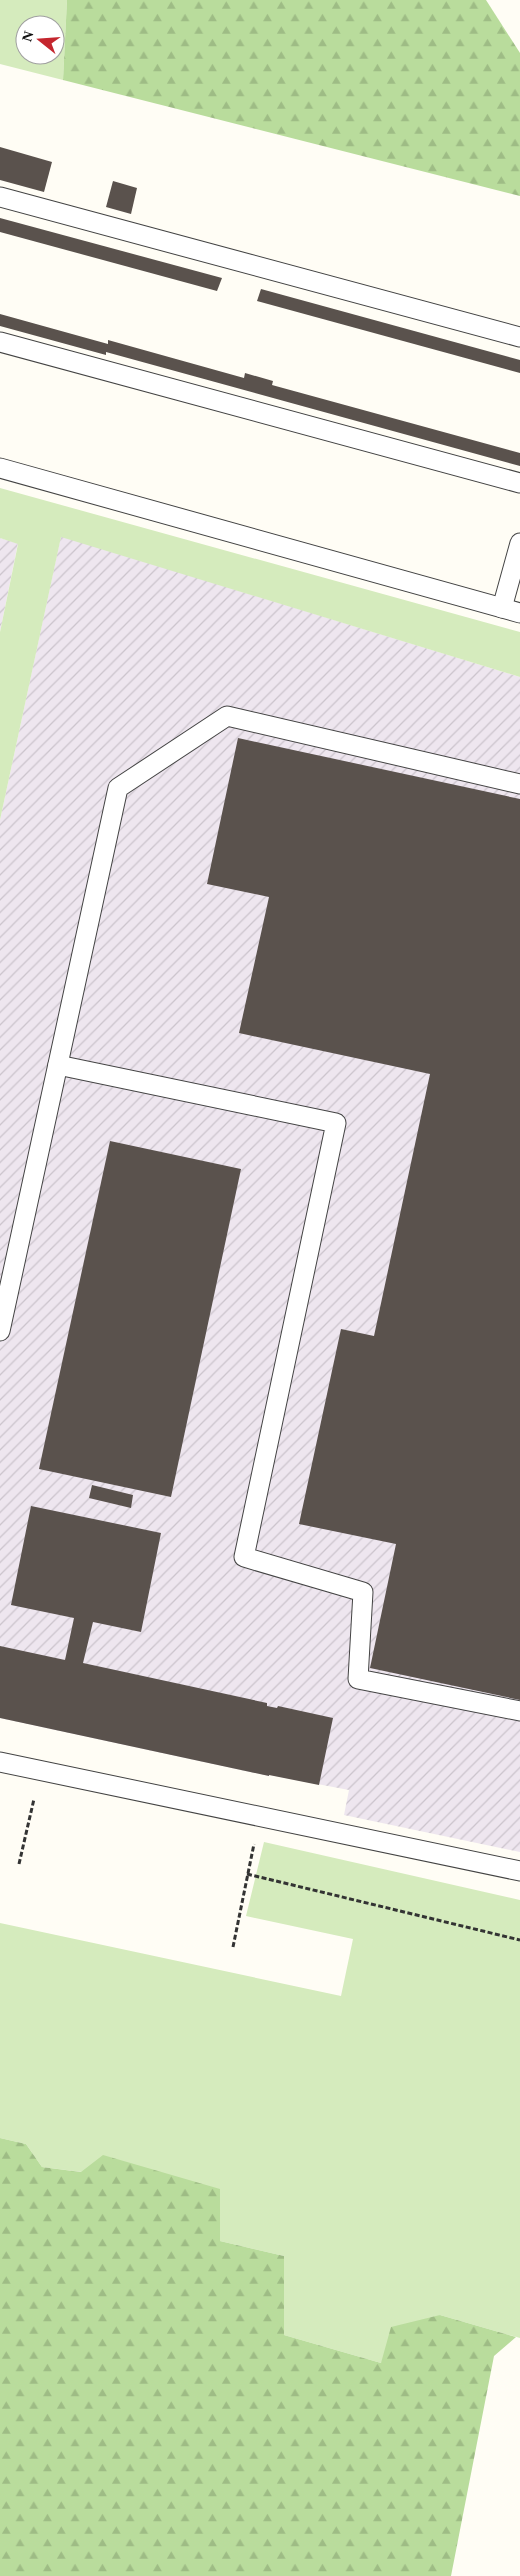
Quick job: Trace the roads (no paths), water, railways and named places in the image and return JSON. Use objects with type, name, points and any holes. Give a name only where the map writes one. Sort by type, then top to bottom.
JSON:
[{"type":"lane","points":[[0,197],[520,337]]},
{"type":"lane","points":[[0,342],[520,483]]},
{"type":"lane","points":[[0,468],[511,610],[520,543]]},
{"type":"lane","points":[[0,1331],[118,788],[227,716],[520,784]]},
{"type":"lane","points":[[58,1065],[336,1123],[244,1557],[363,1592],[358,1679],[520,1711]]},
{"type":"lane","points":[[0,1762],[520,1870]]}]
